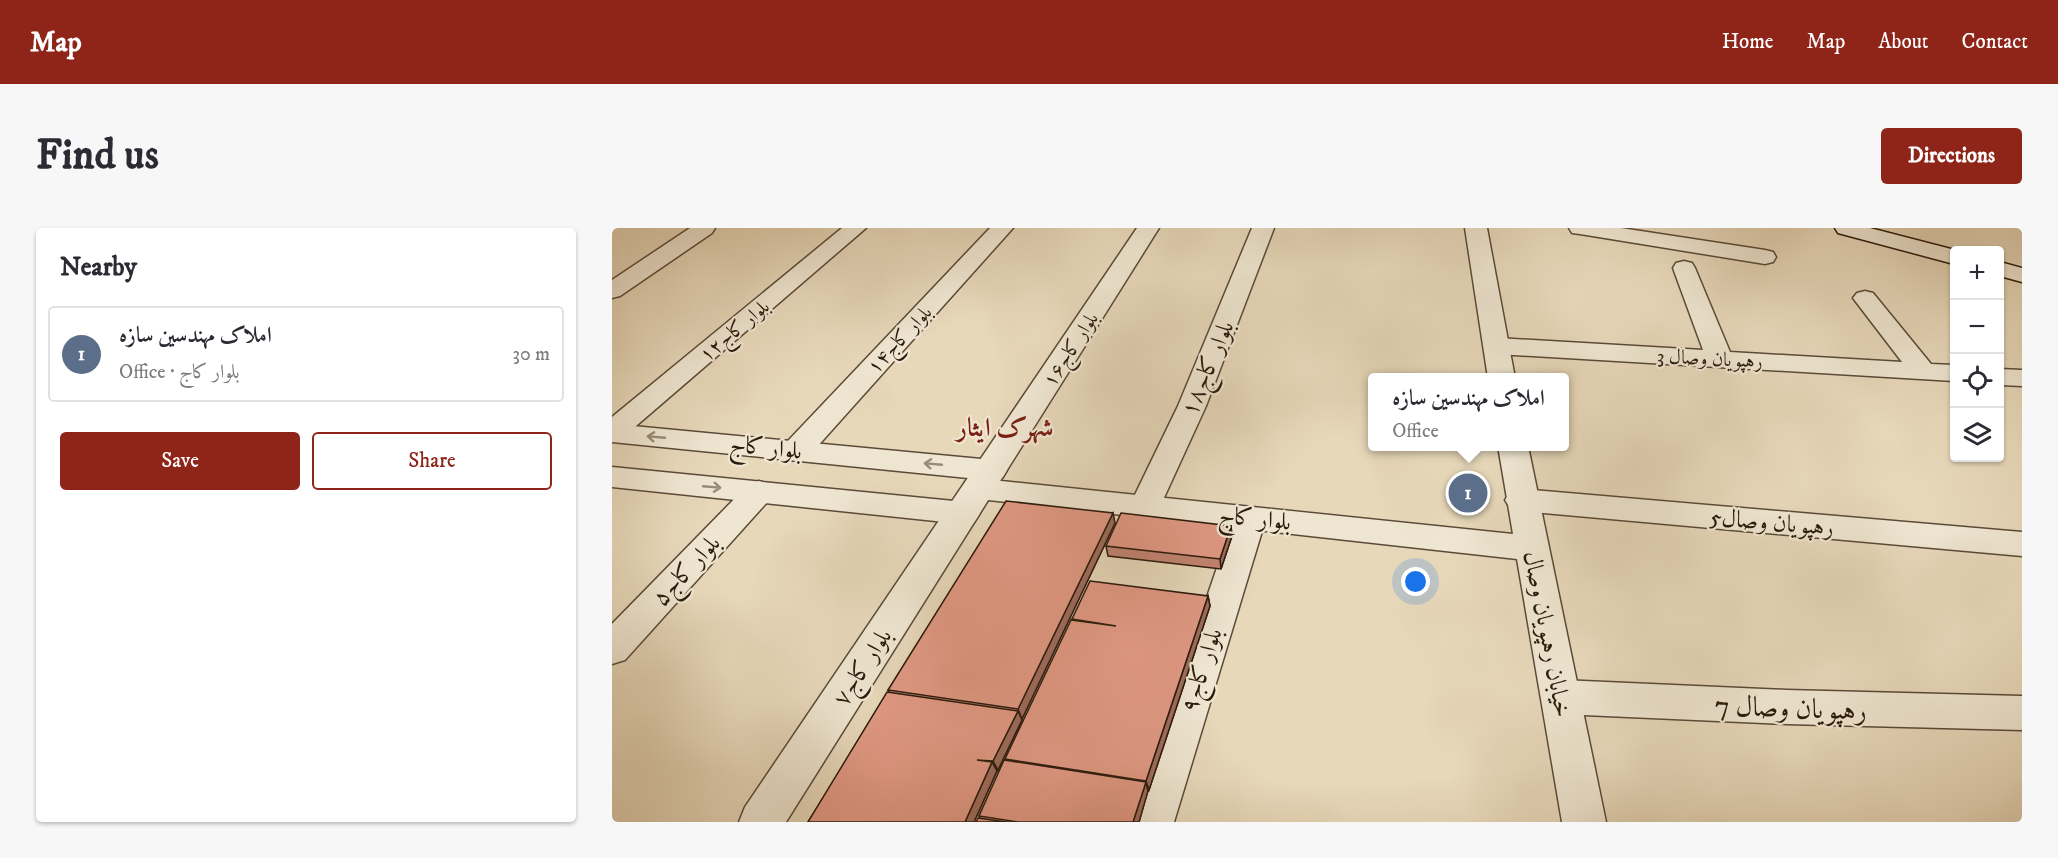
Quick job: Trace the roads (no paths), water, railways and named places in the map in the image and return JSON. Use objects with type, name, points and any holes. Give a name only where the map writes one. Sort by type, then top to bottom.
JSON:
[{"type":"street","points":[[612,291],[704,228]]},
{"type":"street","name":"بلوار کاج۱۲","points":[[612,432],[855,228]]},
{"type":"street","name":"بلوار کاج۱۴","points":[[796,451],[1002,228]]},
{"type":"street","name":"بلوار کاج۱۶","points":[[978,490],[1148,228]]},
{"type":"street","name":"بلوار کاج۱۸","points":[[1146,505],[1192,406],[1263,228]]},
{"type":"street","points":[[1476,228],[1501,373]]},
{"type":"street","points":[[1580,228],[1765,257]]},
{"type":"street","points":[[1848,228],[1950,256]]},
{"type":"street","points":[[1883,228],[1953,246]]},
{"type":"street","points":[[2004,259],[2022,264]]},
{"type":"street","points":[[1684,267],[1719,358]]},
{"type":"street","points":[[2004,270],[2022,275]]},
{"type":"street","points":[[1865,298],[1923,371]]},
{"type":"street","name":"3 رهپویان وصال","points":[[1497,346],[1950,374]]},
{"type":"street","points":[[2004,376],[2022,378]]},
{"type":"street","name":"بلوار کاج","points":[[612,432],[796,451],[978,490]]},
{"type":"street","points":[[657,482],[701,441]]},
{"type":"street","name":"خیابان رهپویان وصال","points":[[1514,451],[1521,500],[1584,822]]},
{"type":"street","name":"بلوار کاج","points":[[612,477],[759,492],[978,490],[1146,505],[1531,548]]},
{"type":"street","name":"بلوار کاج۷","points":[[761,822],[978,490]]},
{"type":"street","name":"بلوار کاج۵","points":[[612,649],[759,492]]},
{"type":"street","name":"رهپویان وصال5","points":[[1521,500],[2022,544]]},
{"type":"street","name":"بلوار کاج۹","points":[[1152,822],[1250,518]]},
{"type":"street","name":"7 رهپویان وصال","points":[[1561,698],[2022,713]]},
{"type":"place","name":"املاک مهندسین سازه","points":[[1468,493]]},
{"type":"district","name":"شهرک ایثار","points":[[1005,427]]}]
